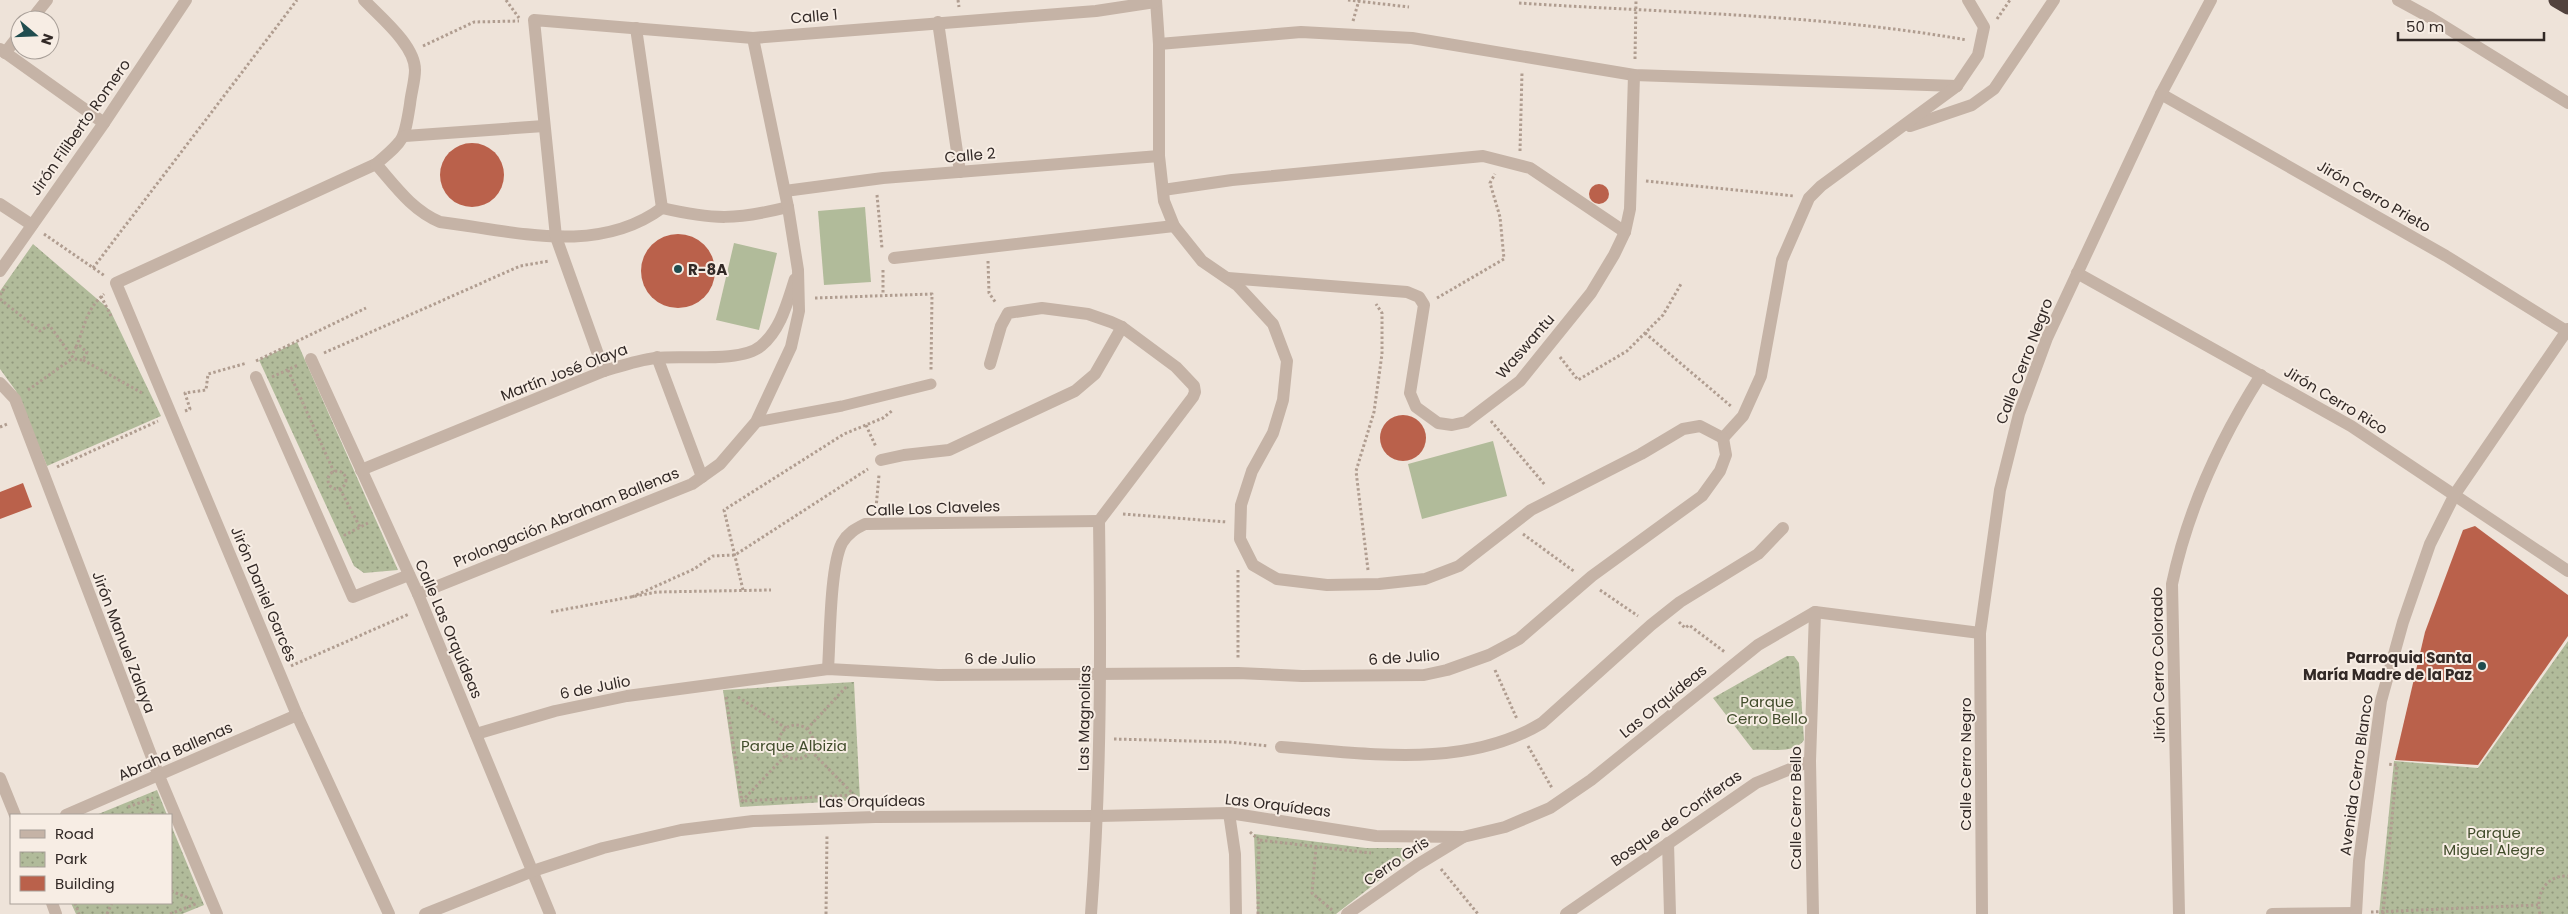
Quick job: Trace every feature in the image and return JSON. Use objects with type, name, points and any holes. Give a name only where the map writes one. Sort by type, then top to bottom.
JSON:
[{"type":"highway","points":[[2556,0],[2568,7]]},
{"type":"street","points":[[39,10],[47,0]]},
{"type":"street","name":"Jirón Filiberto Romero","points":[[0,271],[104,123],[186,0]]},
{"type":"street","points":[[116,283],[376,164],[405,136],[415,68],[409,52],[399,36],[364,0]]},
{"type":"street","points":[[1156,1],[1159,44],[1159,156],[1164,201],[1174,226],[1202,261],[1237,285],[1273,324],[1287,361],[1283,400],[1274,433],[1252,471],[1241,505],[1240,540],[1253,565],[1277,579],[1328,584],[1369,584],[1425,579],[1459,566],[1531,510],[1641,454],[1683,429],[1700,426],[1723,438],[1743,416],[1761,376],[1782,260],[1809,198],[1821,186],[1957,86],[1978,55],[1984,28],[1968,0]]},
{"type":"street","points":[[1901,129],[1972,105],[1994,89],[2054,0]]},
{"type":"street","name":"Calle Cerro Negro","points":[[1982,914],[1980,633],[2000,490],[2019,414],[2047,338],[2162,94],[2211,0]]},
{"type":"street","points":[[2398,0],[2489,53],[2568,104]]},
{"type":"street","name":"Calle 1","points":[[544,126],[534,20],[752,38],[1096,11],[1156,1]]},
{"type":"street","points":[[938,22],[960,172]]},
{"type":"street","points":[[636,28],[662,208]]},
{"type":"street","points":[[1159,44],[1301,32],[1412,38],[1634,75],[1957,86]]},
{"type":"street","name":"Prolongación Abraham Ballenas","points":[[418,594],[692,484],[720,464],[756,422],[791,347],[799,311],[799,298],[798,270],[788,207],[752,38]]},
{"type":"street","points":[[3,51],[104,123]]},
{"type":"street","name":"Waswantu","points":[[1424,305],[1410,393],[1416,407],[1438,423],[1452,425],[1466,422],[1520,380],[1591,293],[1614,255],[1625,232],[1630,209],[1634,75]]},
{"type":"street","name":"Jirón Cerro Prieto","points":[[2162,94],[2437,251],[2568,331]]},
{"type":"street","points":[[405,136],[544,126],[556,237],[604,371]]},
{"type":"street","name":"Calle 2","points":[[784,191],[876,179],[1159,156]]},
{"type":"street","points":[[1163,190],[1232,180],[1483,156],[1530,168],[1625,232]]},
{"type":"street","points":[[376,164],[412,205],[440,222],[556,237],[607,234],[627,228],[662,208],[710,218],[734,218],[788,207]]},
{"type":"street","points":[[0,204],[32,226]]},
{"type":"street","points":[[888,258],[1174,226]]},
{"type":"street","name":"Martín José Olaya","points":[[361,470],[604,371],[640,360],[735,356],[760,348],[777,328],[798,270]]},
{"type":"street","name":"Jirón Cerro Rico","points":[[2077,274],[2351,426],[2568,571]]},
{"type":"street","points":[[1226,278],[1407,292],[1419,297],[1424,305]]},
{"type":"street","name":"Jirón Daniel Garcés","points":[[116,283],[297,715],[389,914]]},
{"type":"street","points":[[990,364],[1000,326],[1008,313],[1042,308],[1088,314],[1122,327],[1176,367],[1194,386],[1196,392],[1194,397],[1102,517]]},
{"type":"street","points":[[881,460],[904,455],[949,450],[1076,391],[1095,374],[1122,327]]},
{"type":"street","name":"Avenida Cerro Blanco","points":[[2356,913],[2359,861],[2381,701],[2403,622],[2430,544],[2455,494],[2568,331]]},
{"type":"street","points":[[657,358],[702,477]]},
{"type":"street","name":"Calle Las Orquídeas","points":[[312,359],[418,594],[550,914]]},
{"type":"street","name":"Jirón Cerro Colorado","points":[[2179,914],[2172,584],[2180,545],[2196,500],[2220,444],[2261,376]]},
{"type":"street","points":[[256,377],[353,598],[409,575]]},
{"type":"street","name":"Jirón Manuel Zalaya","points":[[0,383],[15,399],[159,776],[215,913]]},
{"type":"street","name":"6 de Julio","points":[[476,734],[555,711],[628,696],[725,686],[828,669],[938,675],[1238,673],[1302,676],[1424,675],[1447,670],[1489,655],[1519,640],[1592,576],[1702,496],[1720,472],[1726,455],[1723,438]]},
{"type":"street","name":"Calle Los Claveles","points":[[828,669],[836,562],[842,544],[852,530],[865,524],[1102,517]]},
{"type":"street","name":"Las Magnolias","points":[[1092,914],[1099,816],[1102,517]]},
{"type":"street","points":[[1281,747],[1384,754],[1456,753],[1497,744],[1523,734],[1542,723],[1668,611],[1758,554],[1783,528]]},
{"type":"street","points":[[1815,612],[1980,633]]},
{"type":"street","name":"Las Orquídeas","points":[[425,914],[533,872],[603,848],[650,836],[745,822],[875,817],[1099,816],[1229,813],[1376,836],[1463,837],[1505,827],[1550,808],[1591,780],[1758,646],[1815,612]]},
{"type":"street","name":"Calle Cerro Bello","points":[[1813,914],[1810,761],[1815,612]]},
{"type":"street","name":"Abraha Ballenas","points":[[68,814],[297,715]]},
{"type":"street","name":"Bosque de Coníferas","points":[[1566,914],[1756,783],[1810,761]]},
{"type":"street","points":[[0,778],[16,814]]},
{"type":"street","points":[[1229,813],[1235,854],[1236,914]]},
{"type":"street","name":"Cerro Gris","points":[[1344,909],[1463,837]]},
{"type":"street","points":[[1668,843],[1670,914]]},
{"type":"street","points":[[2272,914],[2356,913]]},
{"type":"lane","points":[[756,422],[931,384]]},
{"type":"path","points":[[93,268],[297,0]]},
{"type":"path","points":[[409,52],[474,22],[522,21],[506,0]]},
{"type":"path","points":[[1348,0],[1409,7]]},
{"type":"path","points":[[1634,75],[1636,0]]},
{"type":"path","points":[[1519,3],[1798,19],[1871,26],[1981,42]]},
{"type":"path","points":[[1424,305],[1504,259],[1500,217],[1490,183],[1495,174],[1520,166],[1522,57]]},
{"type":"path","points":[[876,179],[888,258]]},
{"type":"path","points":[[1631,179],[1809,198]]},
{"type":"path","points":[[15,399],[72,356],[92,304],[116,283],[32,226]]},
{"type":"path","points":[[988,248],[990,294],[1008,313]]},
{"type":"path","points":[[275,386],[270,378],[520,266],[564,259]]},
{"type":"path","points":[[883,267],[884,295]]},
{"type":"path","points":[[1550,344],[1578,380],[1626,351],[1664,315],[1681,284]]},
{"type":"path","points":[[1356,288],[1375,303],[1382,313],[1382,354],[1374,412],[1356,471],[1369,584]]},
{"type":"path","points":[[799,298],[932,294],[931,384]]},
{"type":"path","points":[[0,299],[40,331],[49,325],[78,362],[87,357],[85,348],[76,347]]},
{"type":"path","points":[[43,474],[190,409],[185,393],[206,390],[208,374],[259,360],[366,308]]},
{"type":"path","points":[[1644,333],[1743,416]]},
{"type":"path","points":[[83,360],[151,397]]},
{"type":"path","points":[[288,370],[334,472]]},
{"type":"path","points":[[743,590],[724,510],[844,434],[883,418],[894,410],[896,393]]},
{"type":"path","points":[[1482,411],[1555,497]]},
{"type":"path","points":[[632,597],[694,569],[713,556],[736,555],[881,460]]},
{"type":"path","points":[[340,489],[344,486],[346,478],[339,472],[334,472],[329,476],[328,482],[331,487],[340,489],[360,527]]},
{"type":"path","points":[[341,527],[345,535],[382,515]]},
{"type":"path","points":[[1102,517],[1241,523]]},
{"type":"path","points":[[1238,673],[1240,540]]},
{"type":"path","points":[[551,612],[658,592],[770,590]]},
{"type":"path","points":[[279,671],[424,608]]},
{"type":"path","points":[[1668,611],[1685,628],[1689,625],[1738,662]]},
{"type":"path","points":[[807,729],[861,671]]},
{"type":"path","points":[[725,686],[786,728]]},
{"type":"path","points":[[725,686],[745,822]]},
{"type":"path","points":[[797,725],[807,729],[812,739],[811,750],[802,758],[796,760],[785,756],[781,752],[778,741],[786,728],[797,725]]},
{"type":"path","points":[[1100,739],[1228,742],[1281,747]]},
{"type":"path","points":[[811,750],[875,817]]},
{"type":"path","points":[[742,801],[785,756]]},
{"type":"path","points":[[2372,763],[2397,765],[2383,913]]},
{"type":"path","points":[[742,801],[854,795]]},
{"type":"path","points":[[125,809],[157,796],[159,802]]},
{"type":"path","points":[[826,914],[827,818]]},
{"type":"path","points":[[1258,914],[1259,840],[1375,853]]},
{"type":"path","points":[[1316,847],[1312,893],[1333,911]]},
{"type":"path","points":[[1431,856],[1478,914]]},
{"type":"path","points":[[2540,914],[2538,905],[2542,888],[2556,878],[2568,876]]},
{"type":"path","points":[[170,914],[199,902]]},
{"type":"path","points":[[2356,913],[2538,905]]},
{"type":"path","points":[[1329,914],[1333,911],[1344,909]]},
{"type":"green space","points":[[865,207],[871,282],[824,285],[818,211]]},
{"type":"green space","points":[[734,243],[777,253],[759,330],[716,320]]},
{"type":"green space","points":[[33,244],[110,310],[161,416],[47,466],[16,391],[0,369],[0,291]]},
{"type":"green space","points":[[297,342],[398,570],[364,573],[354,566],[259,360]]},
{"type":"green space","points":[[1493,441],[1507,496],[1422,519],[1408,464]]},
{"type":"green space","name":"Parque Miguel Alegre","points":[[2568,641],[2568,914],[2379,914],[2394,761],[2478,768]]},
{"type":"green space","name":"Parque Cerro Bello","points":[[1787,656],[1794,656],[1799,663],[1804,740],[1800,744],[1788,749],[1753,750],[1713,698]]},
{"type":"green space","name":"Parque Albizia","points":[[854,682],[860,800],[740,807],[723,690]]},
{"type":"green space","points":[[157,790],[167,814],[98,814]]},
{"type":"green space","points":[[172,827],[204,905],[182,914],[76,914],[71,904],[172,904]]},
{"type":"green space","points":[[1254,834],[1366,848],[1414,848],[1417,851],[1336,914],[1257,914]]},
{"type":"building","points":[[466,143],[478,143],[495,152],[502,163],[504,175],[502,187],[495,198],[478,207],[466,207],[454,202],[445,193],[440,181],[440,169],[445,157],[454,148]]},
{"type":"building","points":[[1599,184],[1606,187],[1609,194],[1606,201],[1599,204],[1592,201],[1589,194],[1592,187]]},
{"type":"building","name":"R-8A","points":[[678,234],[692,237],[704,245],[712,257],[715,271],[712,285],[704,297],[692,305],[678,308],[664,305],[652,297],[644,285],[641,271],[644,257],[652,245],[664,237]]},
{"type":"building","points":[[1399,415],[1407,415],[1416,419],[1422,425],[1426,438],[1422,451],[1416,457],[1407,461],[1399,461],[1390,457],[1384,451],[1380,442],[1380,434],[1384,425],[1390,419]]},
{"type":"building","points":[[23,483],[32,507],[0,519],[0,492]]},
{"type":"building","name":"Parroquia Santa María Madre de la Paz","points":[[2475,526],[2568,595],[2568,636],[2478,765],[2395,760],[2425,632],[2463,530]]},
{"type":"place","name":"R-8A","points":[[678,269]]},
{"type":"place","name":"Parroquia Santa María Madre de la Paz","points":[[2482,666]]}]
